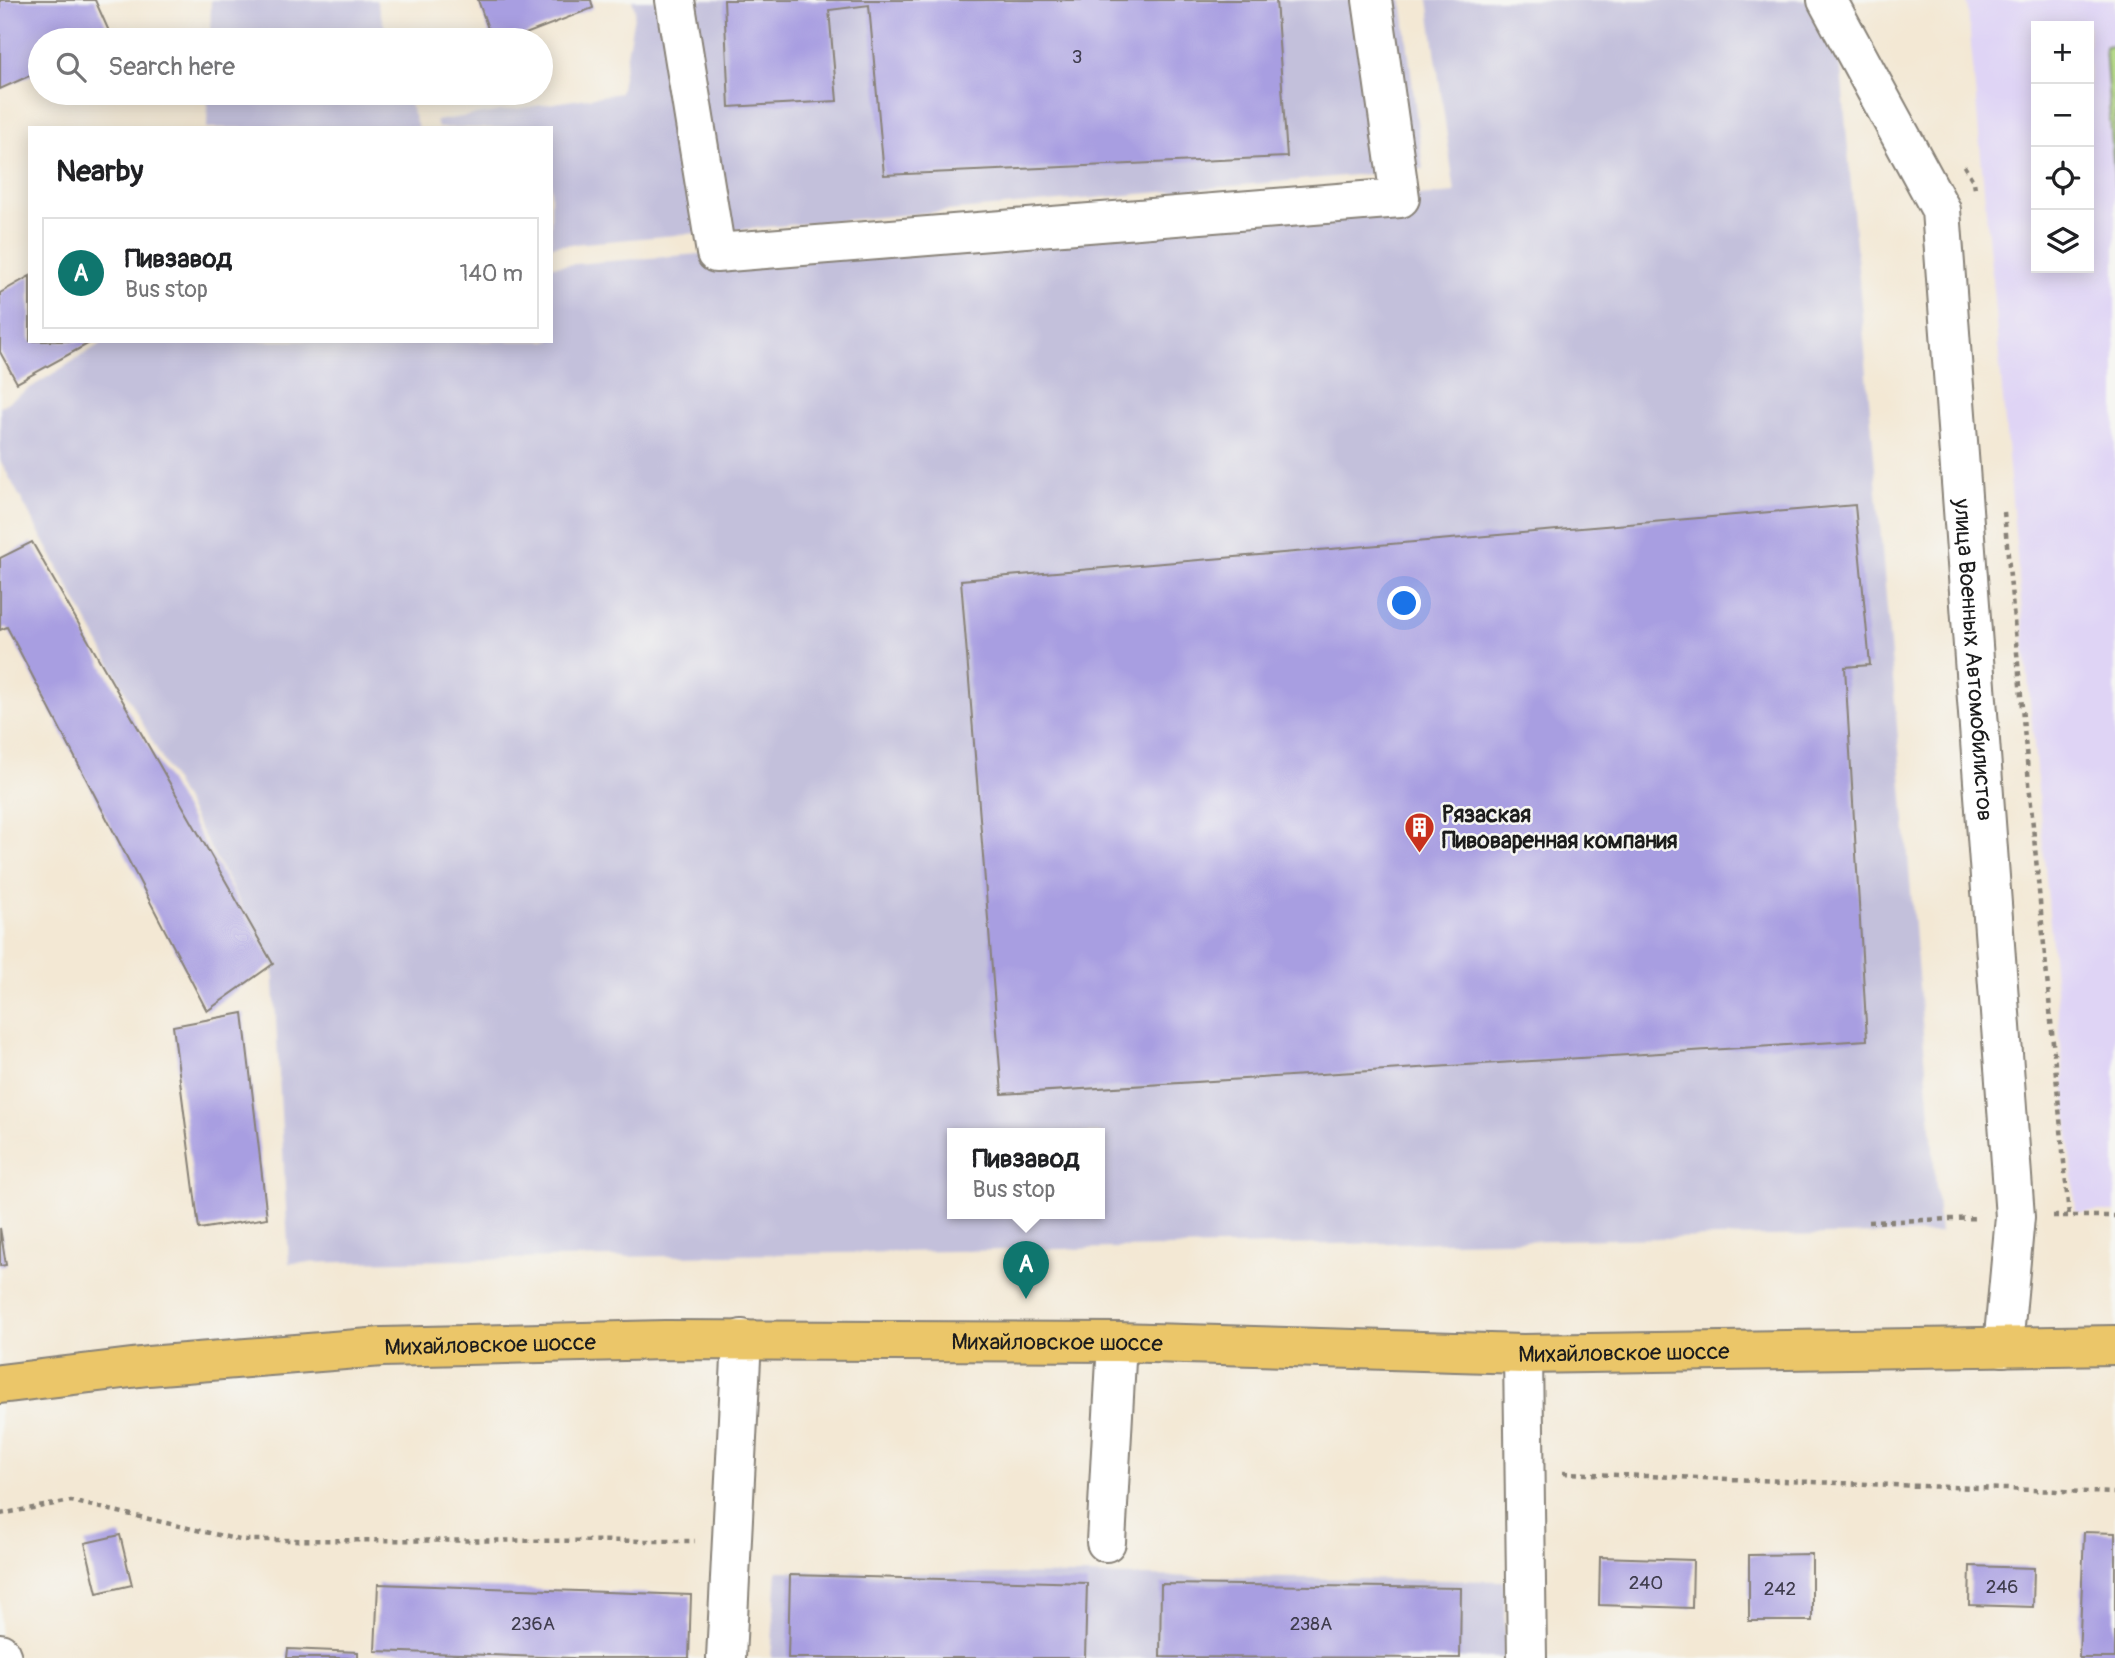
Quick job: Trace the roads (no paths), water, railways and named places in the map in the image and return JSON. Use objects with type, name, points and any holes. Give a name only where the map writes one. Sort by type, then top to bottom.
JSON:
[{"type":"main road","name":"Михайловское шоссе","points":[[0,1384],[148,1367],[382,1347],[742,1339],[1117,1342],[1523,1354],[2115,1345]]},
{"type":"street","points":[[675,0],[716,253],[1400,198],[1371,0]]},
{"type":"street","name":"улица Военных Автомобилистов","points":[[1827,0],[1941,210],[2015,1217],[2003,1347]]},
{"type":"street","points":[[726,1658],[742,1339]]},
{"type":"street","points":[[1106,1542],[1117,1342]]},
{"type":"street","points":[[1523,1354],[1527,1658]]},
{"type":"street","points":[[0,1653],[2,1658]]},
{"type":"place","name":"Рязаская Пивоваренная компания","points":[[1419,854]]},
{"type":"place","name":"Пивзавод","points":[[1026,1299]]}]
